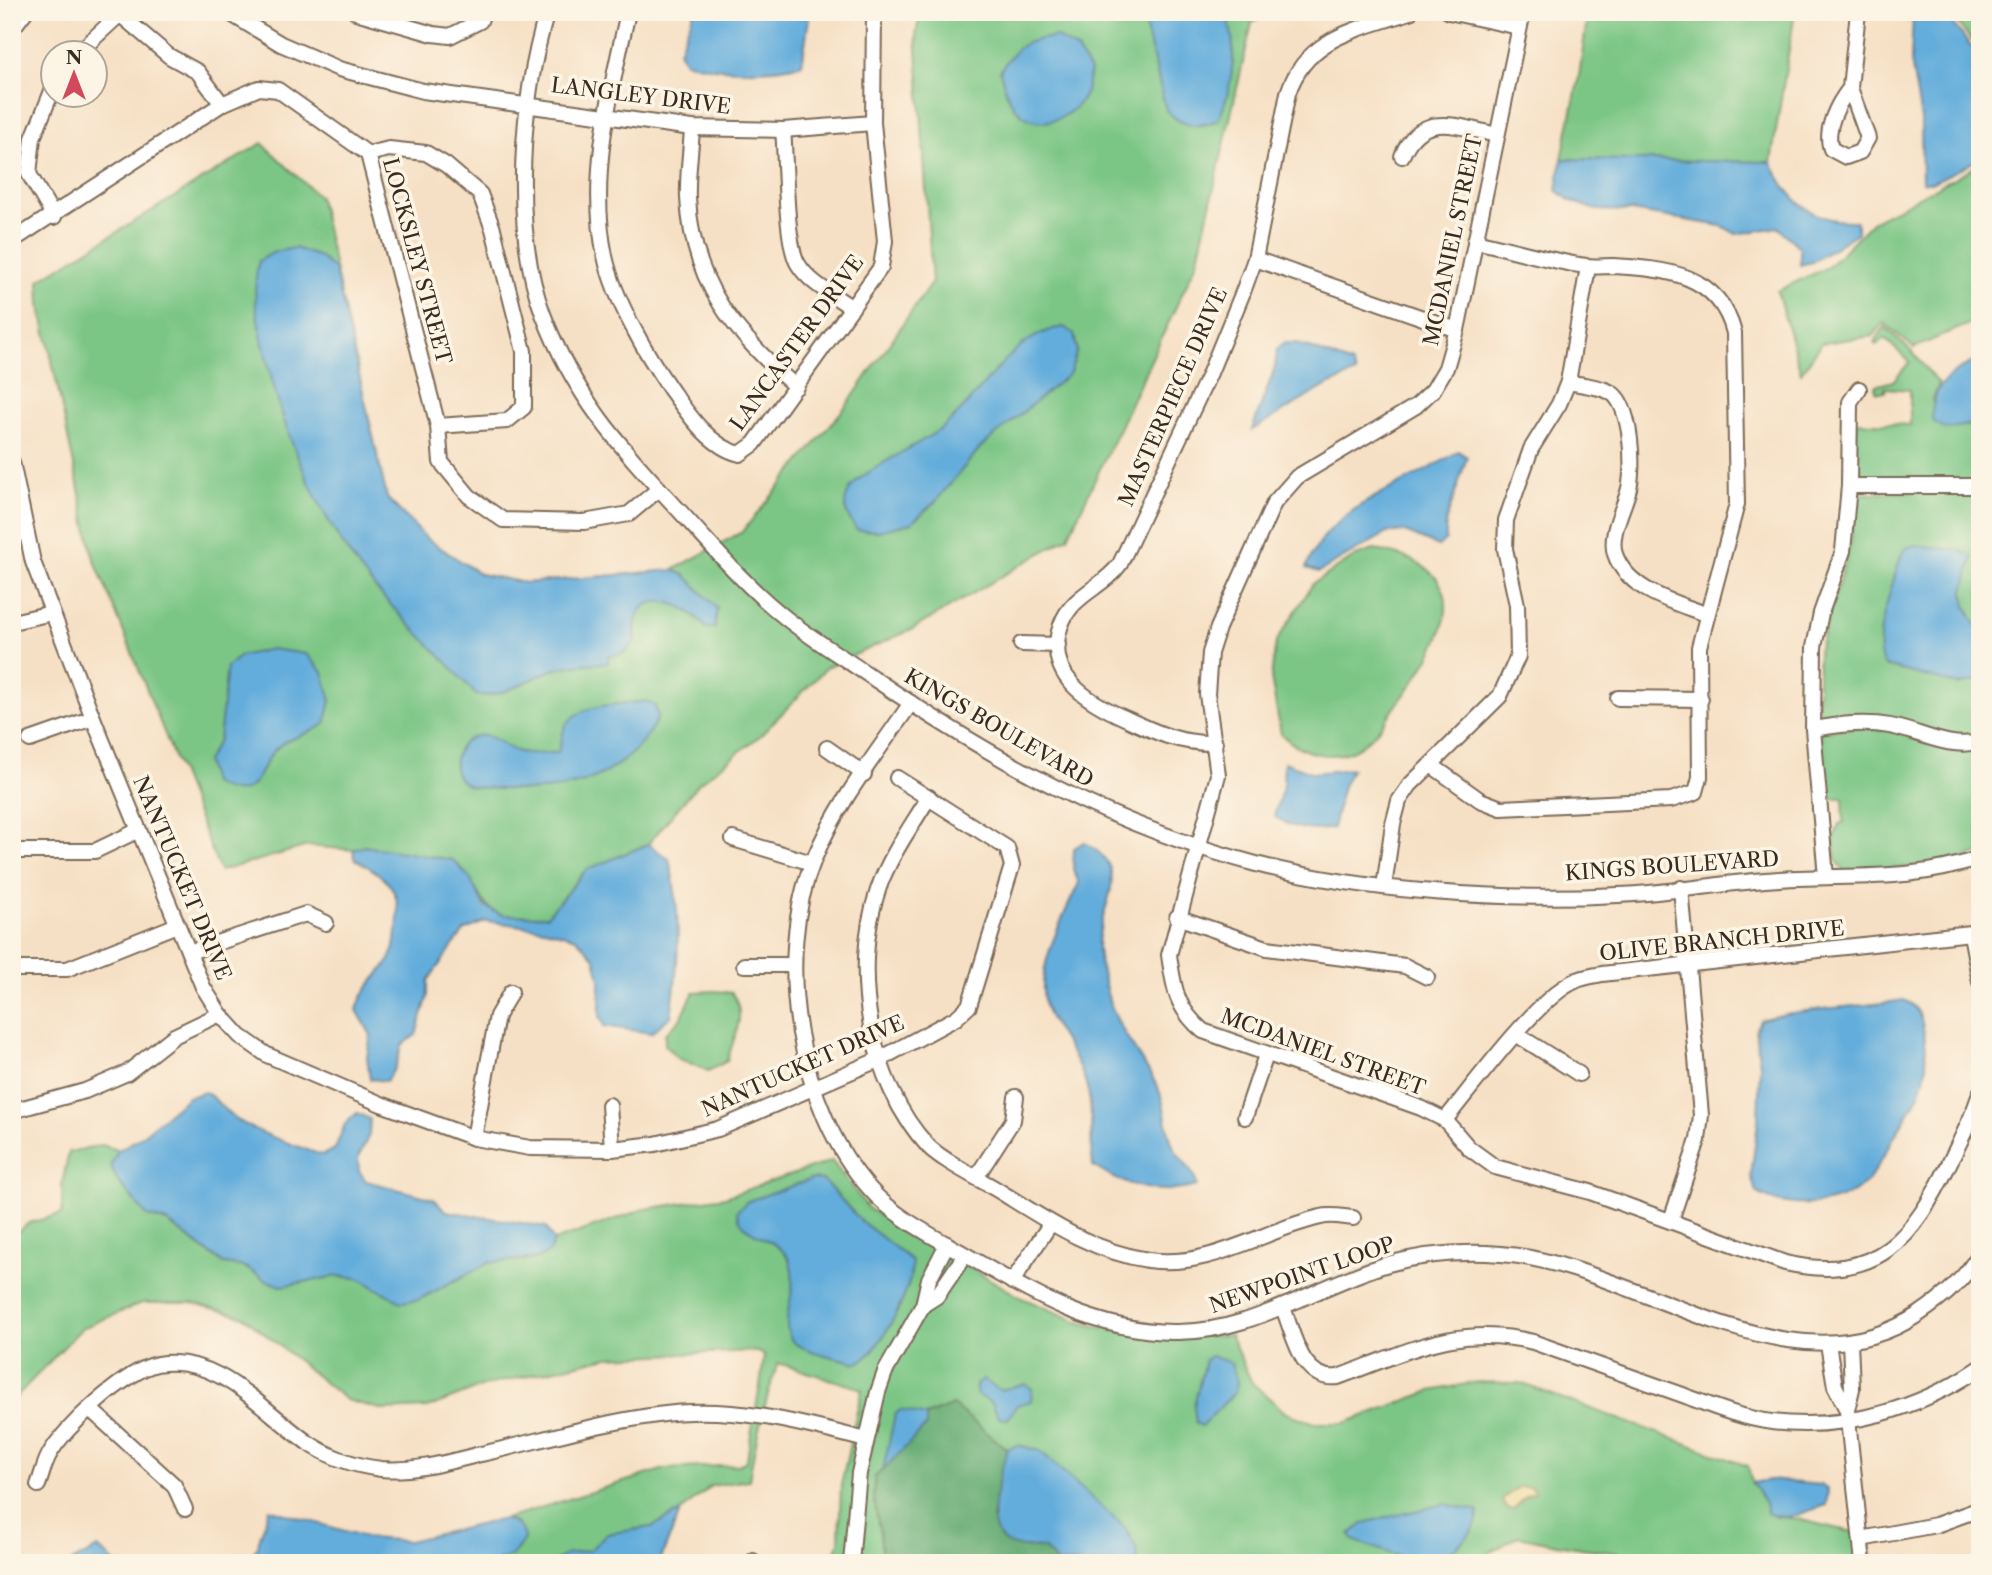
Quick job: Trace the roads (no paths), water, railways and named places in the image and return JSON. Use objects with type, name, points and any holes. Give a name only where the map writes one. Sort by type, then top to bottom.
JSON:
[{"type":"street","points":[[12,29],[25,12]]},
{"type":"street","name":"LANGLEY DRIVE","points":[[228,12],[281,44],[339,69],[423,91],[692,128],[783,130],[873,123]]},
{"type":"street","points":[[356,12],[433,34],[450,36],[480,21],[483,12]]},
{"type":"street","name":"KINGS BOULEVARD","points":[[547,12],[539,37],[522,187],[526,233],[542,310],[575,385],[603,426],[659,489],[721,556],[787,619],[911,703],[1049,786],[1111,816],[1199,846],[1269,867],[1384,887],[1530,896],[1619,895],[1826,877],[1903,877],[1938,871],[1980,858]]},
{"type":"street","name":"LANCASTER DRIVE","points":[[628,12],[606,115],[599,202],[605,257],[623,303],[662,376],[685,409],[723,450],[740,454],[754,444],[881,267],[885,241],[873,123],[874,12]]},
{"type":"street","name":"MASTERPIECE DRIVE","points":[[1058,645],[1061,624],[1071,605],[1108,577],[1125,556],[1209,375],[1255,259],[1288,93],[1296,74],[1312,52],[1328,41],[1410,12]]},
{"type":"street","points":[[1450,12],[1521,20]]},
{"type":"street","points":[[1850,88],[1858,12]]},
{"type":"street","points":[[93,38],[118,13],[169,56],[198,72],[222,104]]},
{"type":"street","name":"MCDANIEL STREET","points":[[1521,20],[1457,330],[1446,368],[1424,398],[1297,477],[1274,503],[1212,646],[1207,694],[1218,775],[1168,955],[1174,985],[1185,1015],[1203,1031],[1421,1108],[1445,1120],[1469,1148],[1495,1167],[1590,1192],[1798,1266],[1839,1268],[1866,1261],[1904,1238],[1923,1214],[1972,1115],[1980,1093]]},
{"type":"street","name":"LOCKSLEY STREET","points":[[12,241],[54,217],[222,104],[259,88],[278,90],[368,154],[438,426],[441,462],[469,496],[503,520],[584,523],[629,514],[659,489]]},
{"type":"street","points":[[45,108],[33,138],[29,174],[54,217]]},
{"type":"street","points":[[1402,156],[1411,137],[1431,125],[1450,125],[1497,135]]},
{"type":"street","points":[[692,128],[688,197],[694,249],[715,300],[754,349],[796,387]]},
{"type":"street","points":[[783,130],[792,243],[797,262],[809,277],[852,308]]},
{"type":"street","points":[[368,154],[389,149],[426,153],[446,165],[480,194],[493,229],[524,351],[524,407],[506,421],[438,426]]},
{"type":"street","points":[[1431,765],[1480,800],[1501,808],[1671,800],[1696,792],[1700,777],[1699,647],[1705,614],[1737,504],[1734,333],[1729,310],[1708,290],[1687,276],[1661,270],[1588,267],[1475,241]]},
{"type":"street","points":[[1255,259],[1457,330]]},
{"type":"street","points":[[1384,887],[1399,801],[1500,696],[1518,656],[1517,605],[1505,549],[1506,520],[1531,449],[1559,404],[1568,382],[1588,267]]},
{"type":"street","points":[[1568,382],[1612,393],[1625,411],[1630,437],[1630,488],[1615,534],[1614,553],[1627,574],[1655,595],[1705,614]]},
{"type":"street","points":[[1826,877],[1813,729],[1814,647],[1821,613],[1843,551],[1849,486],[1850,402],[1859,388]]},
{"type":"street","name":"NANTUCKET DRIVE","points":[[12,462],[17,509],[33,562],[177,925],[203,987],[220,1014],[240,1036],[267,1055],[381,1104],[474,1138],[530,1148],[612,1149],[655,1144],[718,1129],[880,1059],[956,1018],[969,1006],[1012,866],[1007,848],[897,778]]},
{"type":"street","points":[[1849,486],[1980,486]]},
{"type":"street","points":[[12,622],[52,612]]},
{"type":"street","points":[[1021,644],[1058,645],[1059,661],[1066,677],[1088,700],[1176,740],[1214,743]]},
{"type":"street","points":[[1618,698],[1701,699]]},
{"type":"street","name":"NEWPOINT LOOP","points":[[911,703],[827,828],[812,863],[800,902],[793,965],[799,1037],[813,1087],[850,1165],[872,1192],[892,1209],[947,1244],[1066,1311],[1143,1331],[1178,1333],[1210,1329],[1236,1324],[1283,1308],[1390,1264],[1427,1256],[1498,1254],[1563,1264],[1756,1334],[1804,1344],[1828,1344],[1874,1336],[1918,1314],[1945,1297],[1969,1271],[1980,1253]]},
{"type":"street","points":[[30,740],[93,718]]},
{"type":"street","points":[[1813,729],[1859,722],[1891,726],[1960,746],[1980,742]]},
{"type":"street","points":[[827,748],[863,774]]},
{"type":"street","points":[[929,797],[888,866],[869,921],[865,961],[866,1003],[880,1059],[900,1105],[929,1147],[1051,1223],[1093,1245],[1149,1260],[1178,1261],[1213,1256],[1324,1216],[1353,1218]]},
{"type":"street","points":[[12,851],[95,850],[139,830]]},
{"type":"street","points":[[733,839],[812,863]]},
{"type":"street","points":[[1671,1220],[1698,1140],[1701,1115],[1681,888]]},
{"type":"street","points":[[189,952],[306,914],[326,923]]},
{"type":"street","points":[[1177,916],[1267,948],[1405,966],[1427,977]]},
{"type":"street","points":[[12,969],[67,969],[177,925]]},
{"type":"street","points":[[1975,933],[1980,982]]},
{"type":"street","name":"OLIVE BRANCH DRIVE","points":[[1445,1120],[1516,1034],[1556,993],[1576,980],[1602,974],[1975,933]]},
{"type":"street","points":[[744,965],[793,965]]},
{"type":"street","points":[[474,1138],[497,1016],[511,992]]},
{"type":"street","points":[[12,1111],[85,1091],[127,1073],[174,1036],[220,1014]]},
{"type":"street","points":[[1516,1034],[1579,1074]]},
{"type":"street","points":[[1245,1117],[1266,1055]]},
{"type":"street","points":[[977,1177],[1013,1120],[1016,1097]]},
{"type":"street","points":[[609,1105],[612,1149]]},
{"type":"street","points":[[1012,1283],[1051,1223]]},
{"type":"street","points":[[851,1563],[856,1535],[858,1482],[866,1440],[885,1372],[923,1305],[929,1279],[947,1244]]},
{"type":"street","points":[[923,1305],[937,1296],[965,1255]]},
{"type":"street","points":[[1283,1308],[1305,1363],[1326,1377],[1338,1377],[1436,1340],[1472,1334],[1501,1335],[1534,1342],[1756,1419],[1799,1424],[1917,1402],[1980,1368]]},
{"type":"street","points":[[1847,1415],[1852,1389],[1850,1341]]},
{"type":"street","points":[[1828,1344],[1835,1386],[1847,1415],[1863,1563]]},
{"type":"street","points":[[38,1485],[50,1453],[90,1409],[135,1370],[159,1364],[185,1364],[212,1372],[238,1388],[309,1443],[332,1455],[383,1469],[433,1465],[618,1422],[686,1412],[765,1416],[866,1440]]},
{"type":"street","points":[[90,1409],[174,1485],[185,1509]]},
{"type":"street","points":[[1861,1539],[1936,1525],[1980,1509]]},
{"type":"water","points":[[694,12],[810,12],[802,64],[744,70],[713,68],[685,62],[679,51]]},
{"type":"water","points":[[1142,12],[1225,14],[1230,26],[1233,53],[1227,95],[1218,120],[1203,125],[1190,125],[1178,120],[1166,110]]},
{"type":"water","points":[[1913,12],[1943,12],[1971,46],[1980,43],[1980,159],[1933,182],[1922,182],[1921,119],[1911,61]]},
{"type":"water","points":[[1057,37],[1077,50],[1090,71],[1087,88],[1083,98],[1070,112],[1053,120],[1035,121],[1014,107],[1000,71],[1023,45]]},
{"type":"water","points":[[1562,159],[1771,162],[1786,188],[1804,207],[1827,218],[1857,221],[1857,233],[1812,262],[1800,265],[1800,248],[1778,227],[1736,234],[1722,226],[1631,211],[1596,210],[1569,200],[1557,190]]},
{"type":"water","points":[[295,248],[320,257],[335,270],[387,498],[427,539],[480,574],[526,583],[673,570],[685,575],[717,608],[715,628],[706,628],[696,617],[672,603],[649,604],[640,611],[636,623],[636,640],[624,652],[608,656],[608,663],[560,668],[497,694],[476,695],[377,590],[357,565],[323,511],[296,452],[284,422],[267,361],[255,286],[259,261],[274,252]]},
{"type":"water","points":[[1064,327],[1074,334],[1077,350],[1070,373],[980,448],[935,502],[911,523],[879,531],[857,530],[847,515],[845,505],[851,487],[858,480],[942,428],[1012,353],[1028,341],[1045,332]]},
{"type":"water","points":[[1284,343],[1297,343],[1352,364],[1356,373],[1326,386],[1252,430],[1275,367],[1277,349]]},
{"type":"water","points":[[1980,357],[1980,423],[1945,429],[1932,420],[1935,396],[1945,381]]},
{"type":"water","points":[[1458,451],[1467,457],[1446,521],[1446,540],[1438,546],[1403,531],[1387,533],[1319,572],[1306,568],[1333,527],[1351,512]]},
{"type":"water","points":[[1914,545],[1959,550],[1973,556],[1964,591],[1966,606],[1980,632],[1980,679],[1959,685],[1885,666],[1880,644],[1884,614],[1904,549]]},
{"type":"water","points":[[271,649],[306,654],[323,672],[331,701],[325,724],[285,742],[275,750],[250,787],[241,791],[229,790],[212,783],[206,761],[219,740],[227,667],[240,656]]},
{"type":"water","points":[[646,701],[655,706],[658,717],[646,737],[631,754],[594,778],[551,789],[528,790],[471,786],[460,780],[456,773],[458,750],[469,739],[488,736],[519,752],[558,752],[566,725],[581,712],[603,706]]},
{"type":"water","points":[[1284,762],[1313,773],[1352,769],[1343,786],[1333,828],[1302,828],[1287,824],[1274,816],[1283,787]]},
{"type":"water","points":[[1084,842],[1100,853],[1112,876],[1098,946],[1101,970],[1111,1006],[1158,1088],[1172,1143],[1191,1171],[1197,1186],[1170,1190],[1143,1188],[1117,1179],[1093,1166],[1087,1087],[1074,1057],[1051,1020],[1043,987],[1045,969],[1056,932],[1079,883],[1073,869],[1074,848]]},
{"type":"water","points":[[648,844],[669,859],[676,898],[678,937],[671,1016],[651,1033],[604,1026],[600,1016],[600,980],[595,958],[576,938],[545,929],[486,921],[464,931],[428,981],[428,996],[416,1035],[402,1045],[395,1068],[386,1081],[370,1079],[367,1057],[371,1035],[357,1010],[366,990],[392,956],[398,908],[392,889],[386,881],[355,859],[353,850],[364,846],[453,860],[470,878],[484,906],[502,915],[547,916],[586,870]]},
{"type":"water","points":[[1904,1000],[1916,1010],[1922,1023],[1926,1052],[1924,1080],[1914,1103],[1869,1179],[1845,1196],[1815,1204],[1783,1202],[1756,1192],[1751,1176],[1758,1122],[1760,1064],[1755,1031],[1760,1020],[1794,1013]]},
{"type":"water","points":[[205,1092],[229,1114],[248,1126],[322,1155],[335,1149],[345,1124],[357,1113],[370,1119],[369,1135],[358,1158],[359,1171],[366,1181],[434,1199],[446,1211],[546,1227],[554,1241],[549,1252],[537,1259],[490,1262],[418,1300],[401,1302],[358,1278],[337,1276],[282,1286],[265,1280],[245,1267],[224,1264],[167,1222],[147,1216],[117,1180],[111,1165],[118,1150],[138,1139],[188,1097]]},
{"type":"water","points":[[812,1179],[823,1180],[861,1221],[911,1260],[908,1284],[894,1317],[876,1347],[857,1363],[803,1348],[791,1339],[787,1323],[793,1282],[789,1260],[777,1246],[752,1232],[739,1220],[737,1211],[748,1201]]},
{"type":"water","points":[[1211,1356],[1231,1363],[1237,1382],[1235,1392],[1202,1426],[1196,1423],[1194,1406],[1205,1360]]},
{"type":"water","points":[[983,1380],[1000,1390],[1026,1384],[1032,1389],[1031,1401],[1017,1405],[1008,1419],[999,1418],[992,1403],[976,1394],[976,1385]]},
{"type":"water","points":[[900,1410],[926,1416],[926,1426],[883,1470],[895,1415]]},
{"type":"water","points":[[1018,1445],[1040,1451],[1126,1529],[1136,1548],[1138,1563],[1057,1563],[1044,1548],[1015,1546],[1001,1538],[995,1528],[994,1502],[1007,1449]]},
{"type":"water","points":[[1769,1480],[1821,1485],[1828,1490],[1826,1505],[1783,1517],[1767,1513],[1765,1503],[1752,1483]]},
{"type":"water","points":[[1444,1504],[1478,1511],[1477,1520],[1461,1543],[1428,1563],[1400,1557],[1353,1540],[1350,1534],[1364,1523]]},
{"type":"water","points":[[269,1509],[369,1538],[408,1541],[504,1519],[518,1526],[524,1539],[513,1555],[492,1563],[247,1563],[257,1547]]},
{"type":"water","points":[[680,1512],[659,1563],[551,1563],[567,1554],[590,1550],[606,1534],[651,1527]]},
{"type":"water","points":[[98,1548],[116,1563],[70,1563]]}]
